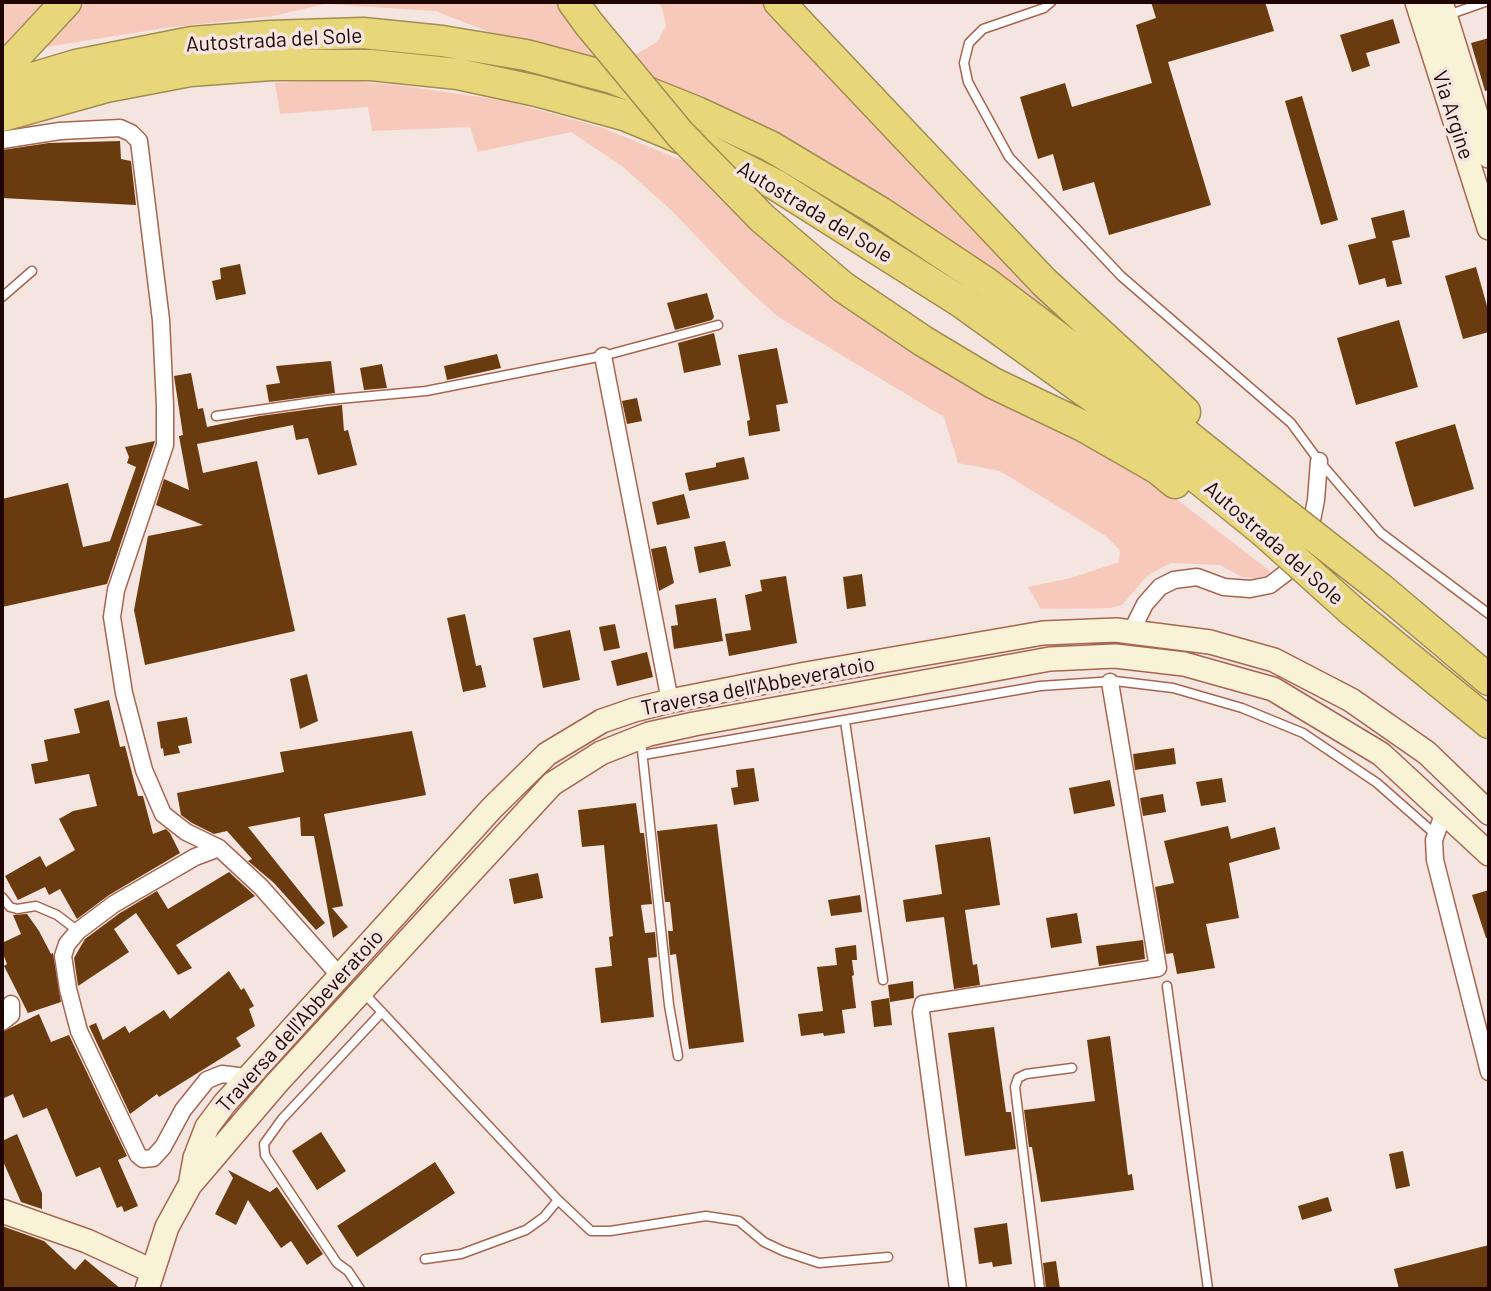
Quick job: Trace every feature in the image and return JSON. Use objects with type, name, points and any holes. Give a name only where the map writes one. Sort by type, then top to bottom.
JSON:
[{"type":"highway","points":[[2,71],[66,2]]},
{"type":"highway","points":[[779,2],[1044,282],[1213,437],[1270,520]]},
{"type":"highway","points":[[581,13],[680,134],[762,218],[843,287],[923,341],[993,383],[1083,426],[1158,469],[1270,520]]},
{"type":"highway","name":"Autostrada del Sole","points":[[2,87],[76,65],[192,42],[363,33],[442,41],[527,55],[612,78],[697,112],[770,146],[880,212],[985,282],[1178,428],[1270,520],[1353,611],[1489,723]]},
{"type":"highway","name":"Autostrada del Sole","points":[[2,116],[106,87],[190,71],[271,65],[372,65],[458,74],[537,91],[624,115],[704,148],[776,185],[938,288],[1270,520],[1380,588],[1489,680]]},
{"type":"street","name":"Via Argine","points":[[1417,2],[1489,228]]},
{"type":"street","name":"Via Argine","points":[[1443,9],[1489,156]]},
{"type":"street","points":[[2,140],[60,131],[120,128],[139,141],[161,320],[166,406],[165,445],[116,590],[113,617],[124,693],[144,770],[163,814],[187,832],[219,848],[261,887],[339,975]]},
{"type":"street","points":[[603,356],[670,701]]},
{"type":"street","points":[[1131,632],[1145,604],[1160,587],[1174,580],[1197,577],[1224,587],[1251,589],[1270,585],[1287,572],[1307,545],[1319,461]]},
{"type":"street","name":"Traversa dell'Abbeveratoio","points":[[190,1185],[195,1158],[207,1127],[246,1077],[492,808],[547,754],[602,721],[670,701],[1043,633],[1116,630],[1210,642],[1274,660],[1351,700],[1427,753],[1489,813]]},
{"type":"street","name":"Traversa dell'Abbeveratoio","points":[[150,1280],[167,1227],[190,1185],[276,1084],[552,784],[601,753],[642,746],[694,724],[1049,659],[1115,656],[1184,664],[1273,689],[1381,754],[1489,854]]},
{"type":"street","points":[[958,1289],[921,1012],[923,1004],[1158,968],[1110,682]]},
{"type":"street","points":[[1444,812],[1436,834],[1435,860],[1489,1072]]},
{"type":"street","points":[[219,848],[195,857],[114,904],[78,931],[63,956],[79,1031],[138,1155],[143,1159],[153,1158],[163,1147],[183,1110],[207,1080],[222,1074],[246,1077]]},
{"type":"street","points":[[2,1021],[11,1015],[11,1004]]},
{"type":"street","points":[[2,1210],[87,1241],[150,1280]]},
{"type":"lane","points":[[1051,2],[1044,8],[983,29],[969,43],[964,63],[968,82],[1009,157],[1121,276],[1291,423],[1319,461],[1381,533],[1489,614]]},
{"type":"lane","points":[[1443,9],[1485,2]]},
{"type":"lane","points":[[2,297],[32,271]]},
{"type":"lane","points":[[216,416],[328,400],[426,391],[603,356],[718,325]]},
{"type":"lane","points":[[678,1056],[669,1005],[642,746],[845,721],[1040,686],[1110,682],[1173,688],[1242,708],[1303,733],[1377,783],[1436,834]]},
{"type":"lane","points":[[845,721],[883,980]]},
{"type":"lane","points":[[2,897],[10,907],[18,909],[36,906],[57,915],[78,931]]},
{"type":"lane","points":[[1167,986],[1208,1289]]},
{"type":"lane","points":[[363,992],[558,1200],[591,1231],[610,1231],[706,1216],[739,1221],[764,1242],[819,1263],[888,1257]]},
{"type":"lane","points":[[360,1289],[348,1271],[337,1263],[265,1155],[264,1144],[282,1119],[382,1013]]},
{"type":"lane","points":[[1040,1289],[1015,1087],[1018,1079],[1026,1074],[1072,1068]]},
{"type":"lane","points":[[425,1259],[461,1254],[526,1230],[544,1217],[558,1200]]},
{"type":"shaded area","points":[[2,2],[52,2],[2,57]]},
{"type":"shaded area","points":[[85,2],[560,2],[603,61],[500,36],[435,11],[325,4],[273,16],[165,28],[46,47]]},
{"type":"shaded area","points":[[658,2],[761,2],[1064,317],[1061,319],[838,169],[723,108],[655,78],[635,55],[657,42],[666,26]]},
{"type":"shaded area","points":[[343,80],[507,101],[603,128],[701,168],[715,184],[1162,488],[1270,571],[1267,575],[1255,578],[1242,577],[1220,565],[1171,563],[1148,575],[1122,605],[1110,608],[1041,609],[1028,587],[1071,578],[1119,562],[1120,550],[1106,536],[1000,471],[958,463],[944,417],[777,316],[743,285],[672,211],[622,166],[571,132],[478,152],[470,127],[372,131],[368,107],[280,114],[275,83]]},
{"type":"building","points":[[1151,2],[1265,2],[1274,31],[1168,62],[1211,205],[1109,235],[1094,182],[1063,191],[1053,154],[1038,159],[1020,97],[1065,83],[1072,107],[1152,83],[1136,25],[1156,18]]},
{"type":"building","points":[[1393,19],[1400,43],[1366,53],[1370,66],[1352,72],[1340,35]]},
{"type":"building","points":[[1489,38],[1489,90],[1485,91],[1471,43]]},
{"type":"building","points":[[1302,96],[1338,220],[1321,225],[1285,101]]},
{"type":"building","points":[[120,141],[121,159],[131,161],[136,205],[2,198],[2,150],[49,143]]},
{"type":"building","points":[[1404,210],[1410,237],[1392,241],[1402,284],[1387,287],[1385,278],[1359,285],[1348,245],[1376,238],[1371,218]]},
{"type":"building","points":[[240,264],[246,294],[216,300],[212,281],[221,279],[220,268]]},
{"type":"building","points":[[1476,267],[1489,313],[1489,332],[1463,339],[1445,276]]},
{"type":"building","points":[[707,293],[714,317],[712,320],[675,330],[667,303]]},
{"type":"building","points":[[1399,320],[1418,387],[1356,405],[1337,338]]},
{"type":"building","points":[[714,333],[721,365],[684,373],[678,343]]},
{"type":"building","points":[[777,348],[788,403],[776,405],[780,431],[749,436],[747,421],[750,420],[738,355]]},
{"type":"building","points":[[497,354],[501,368],[447,380],[444,366]]},
{"type":"building","points":[[331,361],[335,393],[269,402],[266,385],[280,383],[276,366]]},
{"type":"building","points":[[382,364],[387,388],[364,390],[360,368]]},
{"type":"building","points":[[191,373],[198,409],[203,408],[207,427],[260,416],[342,405],[344,431],[348,430],[357,465],[318,475],[308,438],[296,440],[293,425],[197,444],[203,473],[257,461],[295,631],[145,665],[134,610],[148,536],[203,525],[156,505],[164,479],[189,490],[179,436],[183,435],[174,376]]},
{"type":"building","points":[[637,398],[642,421],[627,424],[622,401]]},
{"type":"building","points":[[1455,424],[1474,489],[1414,507],[1395,442]]},
{"type":"building","points":[[155,441],[107,584],[2,607],[2,499],[68,483],[83,547],[110,541],[136,467],[127,463],[129,457],[125,447]]},
{"type":"building","points":[[744,457],[749,479],[689,491],[685,473],[716,467],[716,463]]},
{"type":"building","points":[[684,494],[690,518],[657,525],[652,502]]},
{"type":"building","points":[[725,541],[731,566],[699,573],[694,547]]},
{"type":"building","points":[[666,546],[674,583],[659,591],[651,549]]},
{"type":"building","points":[[862,574],[866,606],[847,609],[843,577]]},
{"type":"building","points":[[786,576],[797,643],[729,656],[725,634],[751,630],[745,595],[762,591],[760,580]]},
{"type":"building","points":[[716,598],[723,641],[674,649],[671,626],[678,625],[675,605]]},
{"type":"building","points":[[465,614],[476,666],[481,665],[486,687],[463,692],[447,618]]},
{"type":"building","points":[[615,624],[620,648],[604,651],[599,627]]},
{"type":"building","points":[[570,630],[580,680],[543,688],[533,638]]},
{"type":"building","points":[[647,652],[653,677],[617,686],[611,661]]},
{"type":"building","points":[[307,674],[318,721],[300,729],[290,679]]},
{"type":"building","points":[[109,700],[120,747],[125,746],[138,796],[143,796],[153,834],[166,829],[180,853],[109,895],[77,919],[60,889],[49,895],[45,887],[18,900],[5,876],[40,856],[46,867],[75,850],[59,819],[73,811],[97,806],[89,774],[35,784],[31,764],[48,761],[44,740],[80,733],[74,709]]},
{"type":"building","points":[[187,717],[192,743],[178,746],[180,753],[164,756],[157,722]]},
{"type":"building","points":[[412,731],[426,795],[324,814],[343,906],[332,908],[348,927],[333,938],[314,836],[301,836],[300,817],[248,827],[325,923],[316,930],[274,883],[248,861],[252,859],[227,831],[214,834],[181,815],[177,793],[284,772],[280,752]]},
{"type":"building","points":[[1174,748],[1176,764],[1135,770],[1133,754]]},
{"type":"building","points":[[754,768],[759,801],[734,805],[731,788],[738,787],[736,770]]},
{"type":"building","points":[[1222,778],[1226,802],[1201,806],[1196,782]]},
{"type":"building","points":[[1110,780],[1115,806],[1074,814],[1069,788]]},
{"type":"building","points":[[1163,794],[1166,812],[1143,816],[1140,798]]},
{"type":"building","points":[[636,803],[640,833],[644,833],[652,904],[641,905],[645,933],[655,932],[657,957],[648,958],[654,1017],[601,1023],[595,968],[612,966],[609,937],[613,936],[604,845],[582,847],[578,810]]},
{"type":"building","points":[[717,824],[744,1042],[689,1049],[676,954],[670,955],[668,931],[673,931],[670,902],[665,902],[657,831]]},
{"type":"building","points":[[1228,826],[1231,839],[1275,827],[1280,849],[1229,863],[1239,918],[1206,924],[1215,968],[1177,974],[1173,953],[1166,954],[1155,887],[1174,883],[1164,841]]},
{"type":"building","points":[[990,837],[1000,905],[965,910],[973,965],[977,964],[980,985],[954,989],[944,917],[906,922],[903,900],[942,894],[935,845]]},
{"type":"building","points":[[229,872],[255,896],[176,945],[192,968],[178,975],[136,913],[114,929],[129,952],[78,986],[74,958],[85,939],[120,913],[157,891],[168,909]]},
{"type":"building","points":[[538,873],[543,898],[514,904],[509,879]]},
{"type":"building","points":[[1489,890],[1489,938],[1486,938],[1472,895]]},
{"type":"building","points":[[860,895],[862,912],[831,916],[828,900]]},
{"type":"building","points":[[1077,913],[1082,943],[1051,948],[1046,918]]},
{"type":"building","points":[[27,914],[51,954],[53,953],[61,1002],[28,1013],[4,966],[7,964],[2,951],[2,943],[21,934],[13,915]]},
{"type":"building","points":[[1143,940],[1145,959],[1099,966],[1096,946]]},
{"type":"building","points":[[856,945],[857,960],[852,960],[852,976],[856,1008],[842,1010],[845,1033],[801,1036],[798,1014],[823,1011],[817,967],[837,965],[835,948]]},
{"type":"building","points":[[229,971],[241,990],[244,988],[254,1006],[249,1009],[255,1026],[236,1038],[241,1046],[159,1097],[157,1094],[130,1114],[89,1026],[96,1023],[103,1040],[125,1026],[129,1033],[164,1010],[170,1019]]},
{"type":"building","points":[[913,981],[914,998],[890,1002],[888,985]]},
{"type":"building","points":[[889,998],[892,1025],[874,1027],[871,1001]]},
{"type":"building","points":[[39,1014],[51,1042],[69,1035],[127,1156],[118,1160],[138,1206],[124,1212],[122,1206],[117,1208],[100,1167],[76,1177],[47,1108],[23,1118],[13,1094],[2,1099],[2,1032]]},
{"type":"building","points":[[994,1027],[1006,1112],[1011,1112],[1016,1149],[965,1156],[948,1033]]},
{"type":"building","points":[[1110,1036],[1128,1175],[1132,1174],[1134,1190],[1041,1202],[1024,1110],[1095,1101],[1087,1040]]},
{"type":"building","points":[[321,1132],[346,1171],[317,1190],[292,1151]]},
{"type":"building","points":[[17,1134],[42,1193],[42,1209],[21,1202],[2,1159],[2,1141]]},
{"type":"building","points":[[1403,1151],[1410,1186],[1396,1189],[1389,1154]]},
{"type":"building","points":[[435,1162],[455,1193],[357,1257],[337,1226]]},
{"type":"building","points":[[228,1170],[270,1192],[277,1187],[323,1254],[307,1265],[291,1241],[281,1248],[248,1200],[236,1225],[215,1214],[233,1178]]},
{"type":"building","points":[[1328,1197],[1332,1211],[1302,1220],[1298,1206]]},
{"type":"building","points":[[1007,1223],[1012,1264],[993,1267],[992,1262],[979,1264],[974,1228]]},
{"type":"building","points":[[2,1226],[44,1241],[75,1270],[85,1259],[121,1289],[2,1289]]},
{"type":"building","points":[[1489,1245],[1489,1289],[1399,1289],[1394,1269]]},
{"type":"building","points":[[1056,1261],[1060,1289],[1046,1289],[1043,1263]]}]
